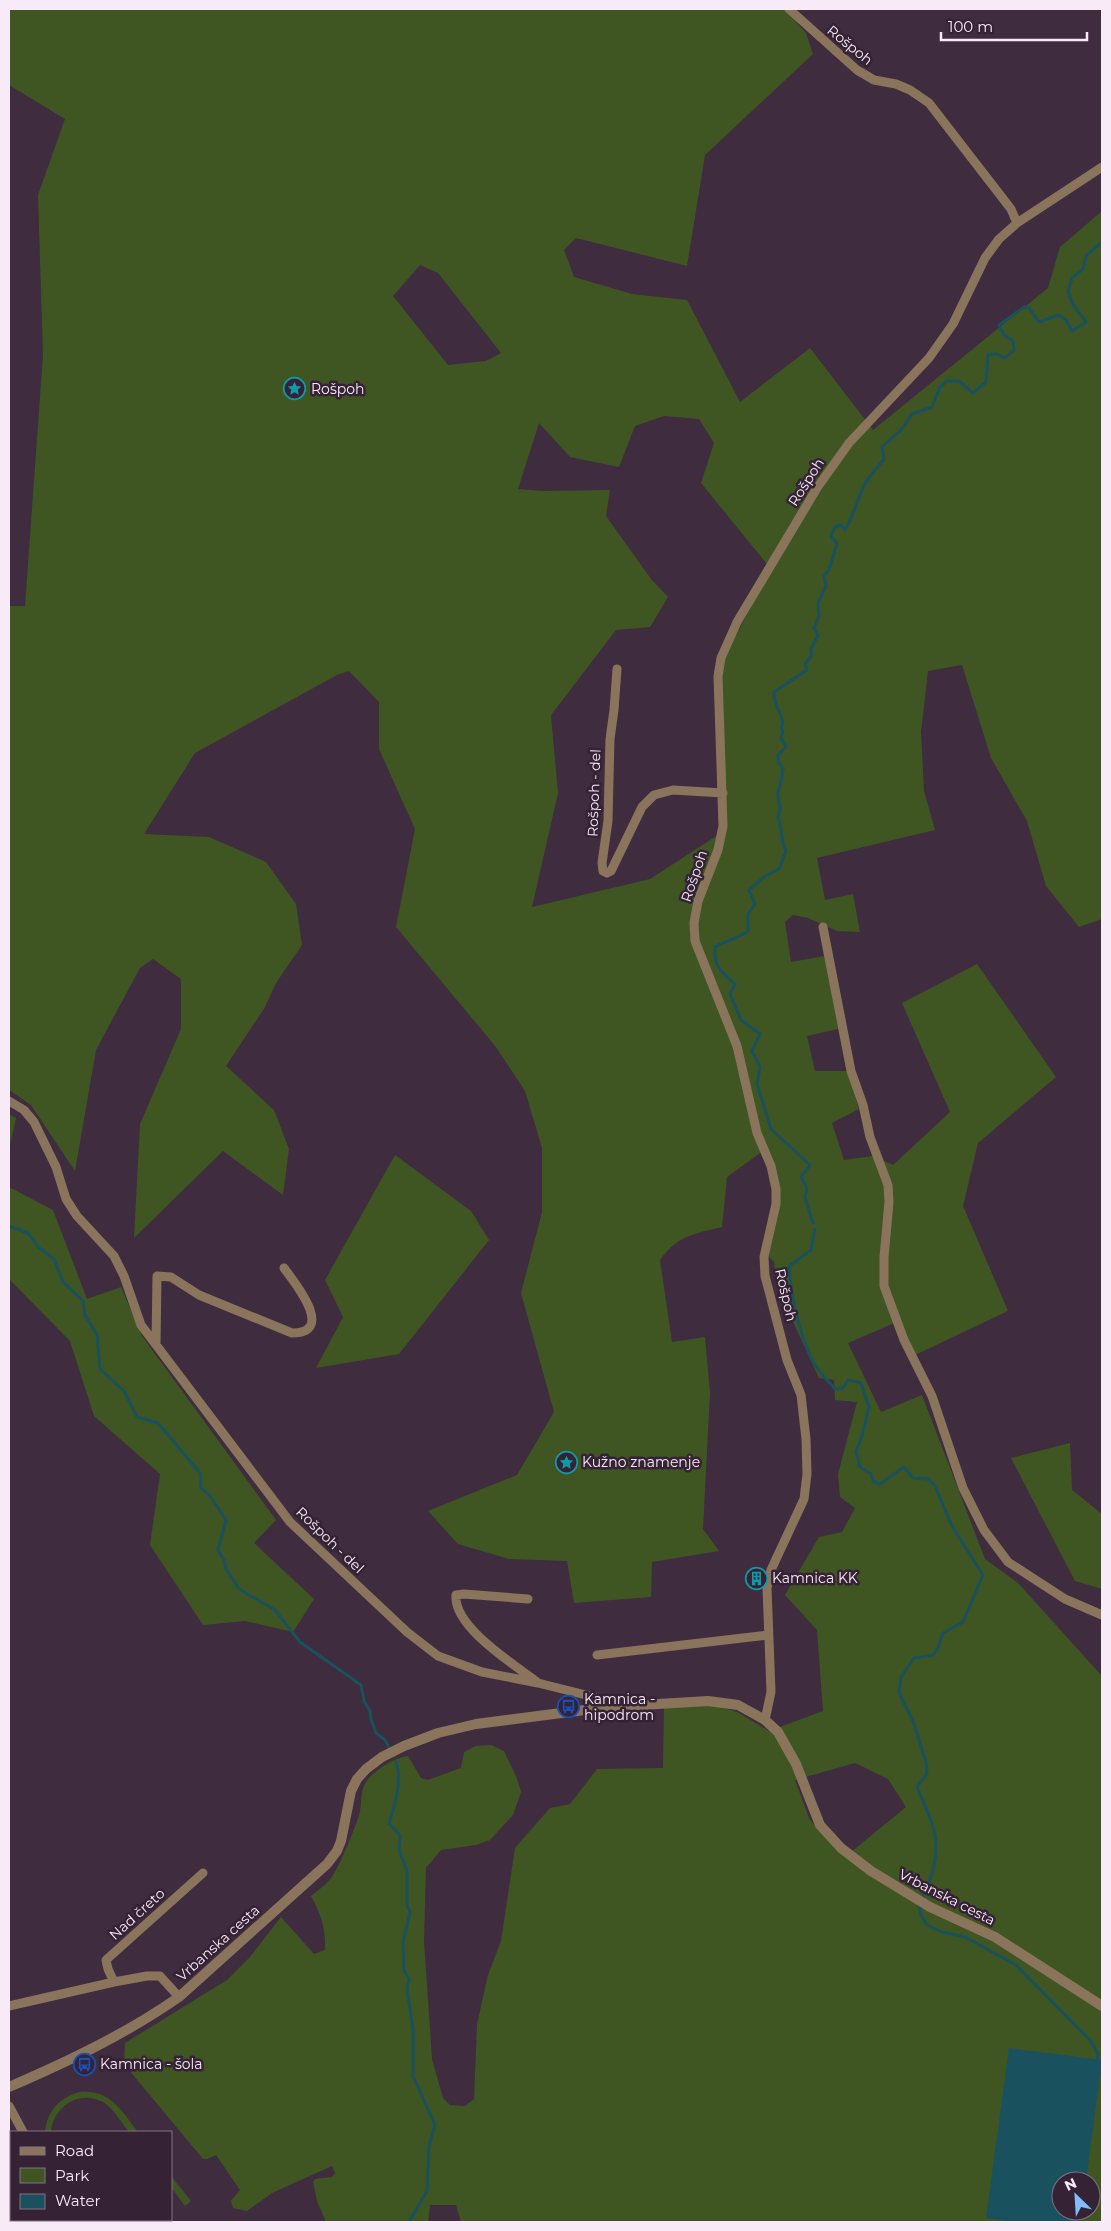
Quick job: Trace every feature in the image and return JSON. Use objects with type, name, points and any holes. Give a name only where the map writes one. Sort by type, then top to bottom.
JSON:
[{"type":"street","name":"Rošpoh","points":[[789,9],[857,70],[874,80],[896,84],[910,90],[929,103],[1011,209],[1016,223]]},
{"type":"street","name":"Rošpoh","points":[[765,1720],[771,1692],[767,1588],[771,1570],[804,1498],[807,1454],[801,1395],[787,1360],[765,1276],[764,1258],[776,1204],[776,1189],[771,1166],[757,1133],[738,1046],[695,941],[694,923],[698,901],[718,850],[723,826],[718,676],[721,658],[737,622],[817,488],[849,443],[929,358],[953,324],[984,258],[999,239],[1016,223],[1102,167]]},
{"type":"street","name":"Rošpoh - del","points":[[616,669],[614,710],[610,739],[608,821],[602,863],[603,870],[607,873],[611,872],[642,807],[654,795],[673,790],[723,793]]},
{"type":"street","points":[[824,927],[852,1071],[863,1105],[870,1138],[888,1185],[889,1202],[884,1257],[884,1286],[904,1340],[932,1396],[963,1488],[984,1530],[1008,1562],[1065,1599],[1102,1615]]},
{"type":"street","name":"Rošpoh - del","points":[[12,1103],[34,1122],[44,1139],[66,1199],[77,1216],[114,1256],[122,1271],[142,1324],[290,1522],[407,1632],[438,1656],[482,1672],[594,1697],[611,1706]]},
{"type":"street","points":[[156,1344],[157,1276],[171,1277],[199,1295],[292,1333],[303,1331],[311,1325],[312,1318],[309,1306],[284,1268]]},
{"type":"street","name":"Rošpoh - del","points":[[528,1599],[464,1594],[456,1595],[455,1602],[470,1627],[491,1647],[538,1683]]},
{"type":"street","points":[[597,1655],[768,1635]]},
{"type":"street","name":"Vrbanska cesta","points":[[9,2088],[132,2028],[178,1997],[327,1864],[339,1846],[351,1791],[357,1779],[366,1769],[382,1757],[438,1733],[476,1724],[611,1706],[708,1701],[738,1706],[765,1720],[781,1737],[796,1764],[820,1825],[841,1848],[871,1871],[916,1899],[996,1937],[1102,2006]]},
{"type":"street","name":"Nad čreto","points":[[114,1982],[106,1960],[203,1873]]},
{"type":"street","points":[[9,2006],[147,1976],[160,1976],[178,1997]]},
{"type":"street","points":[[9,2106],[22,2131]]},
{"type":"green space","points":[[9,9],[784,9],[806,33],[813,54],[705,155],[687,266],[576,238],[564,250],[574,277],[632,294],[687,300],[740,402],[810,348],[873,430],[1048,288],[1060,247],[1102,211],[1102,919],[1079,927],[1046,886],[1027,821],[991,758],[962,665],[928,671],[921,732],[924,791],[935,830],[817,858],[825,900],[853,894],[860,932],[837,931],[808,918],[793,915],[785,922],[791,962],[825,956],[838,1029],[807,1036],[815,1071],[847,1071],[859,1109],[832,1123],[844,1160],[873,1156],[893,1165],[950,1112],[902,1003],[977,964],[1056,1077],[978,1143],[963,1206],[1008,1311],[915,1355],[899,1321],[848,1343],[881,1412],[922,1395],[985,1559],[1018,1583],[1102,1676],[1102,2222],[461,2222],[456,2205],[430,2205],[428,2222],[326,2222],[317,2201],[313,2182],[315,2179],[332,2177],[335,2173],[332,2166],[272,2193],[247,2211],[233,2208],[231,2201],[240,2190],[216,2155],[203,2159],[124,2064],[125,2043],[227,1980],[250,1957],[281,1917],[314,1954],[325,1950],[325,1935],[322,1922],[311,1896],[329,1881],[338,1866],[358,1817],[364,1785],[374,1773],[391,1762],[408,1756],[421,1778],[428,1780],[461,1768],[464,1752],[476,1746],[491,1745],[504,1751],[516,1776],[521,1792],[513,1815],[490,1840],[476,1845],[441,1850],[426,1868],[424,1941],[432,2059],[443,2098],[450,2105],[465,2106],[474,2099],[477,2024],[488,1975],[501,1941],[515,1848],[550,1808],[570,1804],[597,1769],[663,1768],[664,1707],[705,1702],[737,1712],[769,1731],[823,1711],[817,1630],[785,1595],[819,1537],[842,1532],[855,1508],[840,1497],[838,1474],[857,1402],[835,1400],[834,1380],[819,1378],[778,1289],[774,1262],[769,1257],[779,1202],[779,1188],[777,1175],[767,1148],[727,1177],[722,1227],[680,1240],[660,1260],[672,1342],[705,1337],[710,1393],[703,1529],[719,1551],[652,1562],[651,1597],[574,1603],[567,1561],[509,1559],[458,1544],[428,1511],[517,1475],[554,1412],[521,1293],[542,1212],[542,1148],[525,1091],[496,1047],[396,927],[415,829],[379,749],[379,702],[349,671],[337,675],[195,753],[144,834],[209,837],[266,862],[296,904],[302,945],[276,983],[265,1007],[226,1066],[274,1110],[289,1149],[283,1195],[223,1151],[134,1238],[140,1124],[181,1029],[181,979],[153,959],[140,968],[96,1050],[75,1171],[31,1105],[9,1090],[9,606],[25,606],[43,355],[38,195],[65,119],[9,85]],"holes":[[[420,265],[438,273],[501,353],[486,361],[448,365],[393,296]],[[664,416],[699,419],[714,443],[701,483],[771,569],[721,663],[721,833],[650,879],[532,907],[558,793],[551,715],[616,630],[650,627],[668,597],[651,579],[606,516],[610,490],[542,491],[518,489],[539,423],[570,457],[619,467],[635,426]],[[855,1763],[888,1779],[906,1807],[845,1857],[809,1818],[795,1780]]]},
{"type":"green space","points":[[9,1114],[16,1118],[9,1150]]},
{"type":"green space","points":[[395,1155],[471,1211],[489,1240],[399,1354],[316,1368],[343,1317],[325,1280]]},
{"type":"green space","points":[[9,1187],[53,1210],[87,1299],[121,1287],[142,1336],[276,1520],[254,1543],[314,1599],[293,1632],[245,1621],[203,1625],[150,1545],[160,1474],[94,1416],[70,1341],[9,1279]]},
{"type":"green space","points":[[1070,1443],[1072,1490],[1102,1514],[1102,1589],[1075,1581],[1011,1458]]},
{"type":"green space","points":[[90,2092],[107,2098],[121,2109],[137,2131],[128,2131],[114,2112],[103,2102],[85,2098],[77,2099],[62,2108],[53,2123],[51,2131],[45,2131],[48,2118],[52,2111],[61,2101],[73,2094]]},
{"type":"green space","points":[[172,2177],[191,2201],[185,2206],[172,2188]]},
{"type":"water","points":[[1009,2048],[1102,2060],[1087,2171],[1051,2171],[1051,2221],[1080,2222],[1016,2222],[986,2218]]},
{"type":"waterway","points":[[813,1223],[805,1197],[807,1188],[801,1177],[810,1165],[771,1129],[757,1084],[760,1067],[752,1051],[760,1034],[741,1020],[730,994],[735,984],[719,968],[715,954],[715,947],[748,931],[748,914],[755,904],[749,890],[764,877],[779,869],[786,851],[778,818],[780,810],[778,793],[783,768],[778,762],[778,755],[786,747],[781,738],[783,731],[781,728],[782,720],[774,698],[774,692],[807,670],[805,664],[812,655],[811,649],[818,635],[814,628],[819,616],[818,603],[826,586],[824,576],[829,570],[837,544],[831,536],[835,527],[841,525],[845,530],[865,484],[884,459],[882,447],[901,430],[912,414],[932,407],[940,387],[947,381],[959,381],[973,393],[986,382],[988,355],[997,354],[1005,358],[1014,350],[1013,341],[1004,335],[999,325],[1024,307],[1029,308],[1039,322],[1058,315],[1066,320],[1072,331],[1086,322],[1072,303],[1068,291],[1072,278],[1083,269],[1086,256],[1102,242]]},
{"type":"waterway","points":[[9,1226],[28,1233],[38,1247],[54,1259],[63,1282],[83,1301],[85,1315],[97,1335],[100,1369],[124,1391],[137,1417],[158,1423],[200,1473],[201,1488],[210,1496],[226,1520],[218,1550],[224,1560],[226,1569],[239,1589],[275,1610],[300,1642],[361,1685],[364,1701],[370,1711],[376,1733],[385,1740],[394,1756]]},
{"type":"waterway","points":[[815,1229],[811,1250],[789,1266],[794,1301],[799,1325],[813,1362],[819,1370],[835,1389],[843,1388],[848,1380],[861,1383],[869,1407],[862,1436],[856,1451],[860,1467],[871,1474],[873,1481],[880,1484],[904,1467],[913,1478],[928,1479],[935,1486],[952,1526],[983,1575],[963,1622],[943,1633],[938,1648],[933,1655],[914,1658],[901,1677],[899,1693],[913,1721],[926,1762],[927,1773],[917,1787],[932,1823],[936,1844],[933,1871],[919,1905],[921,1915],[927,1925],[942,1932],[965,1937],[1016,1965],[1090,2040],[1098,2054],[1097,2063]]},
{"type":"waterway","points":[[396,1762],[399,1777],[389,1824],[400,1835],[399,1850],[407,1871],[407,1906],[410,1912],[403,1943],[404,1970],[409,1979],[407,1989],[413,2030],[413,2076],[435,2125],[429,2146],[427,2191],[409,2222]]},
{"type":"place","name":"Rošpoh","points":[[295,389]]},
{"type":"place","name":"Kužno znamenje","points":[[566,1462]]},
{"type":"place","name":"Kamnica KK","points":[[756,1578]]},
{"type":"place","name":"Kamnica - hipodrom","points":[[568,1707]]},
{"type":"place","name":"Kamnica - šola","points":[[84,2064]]}]
